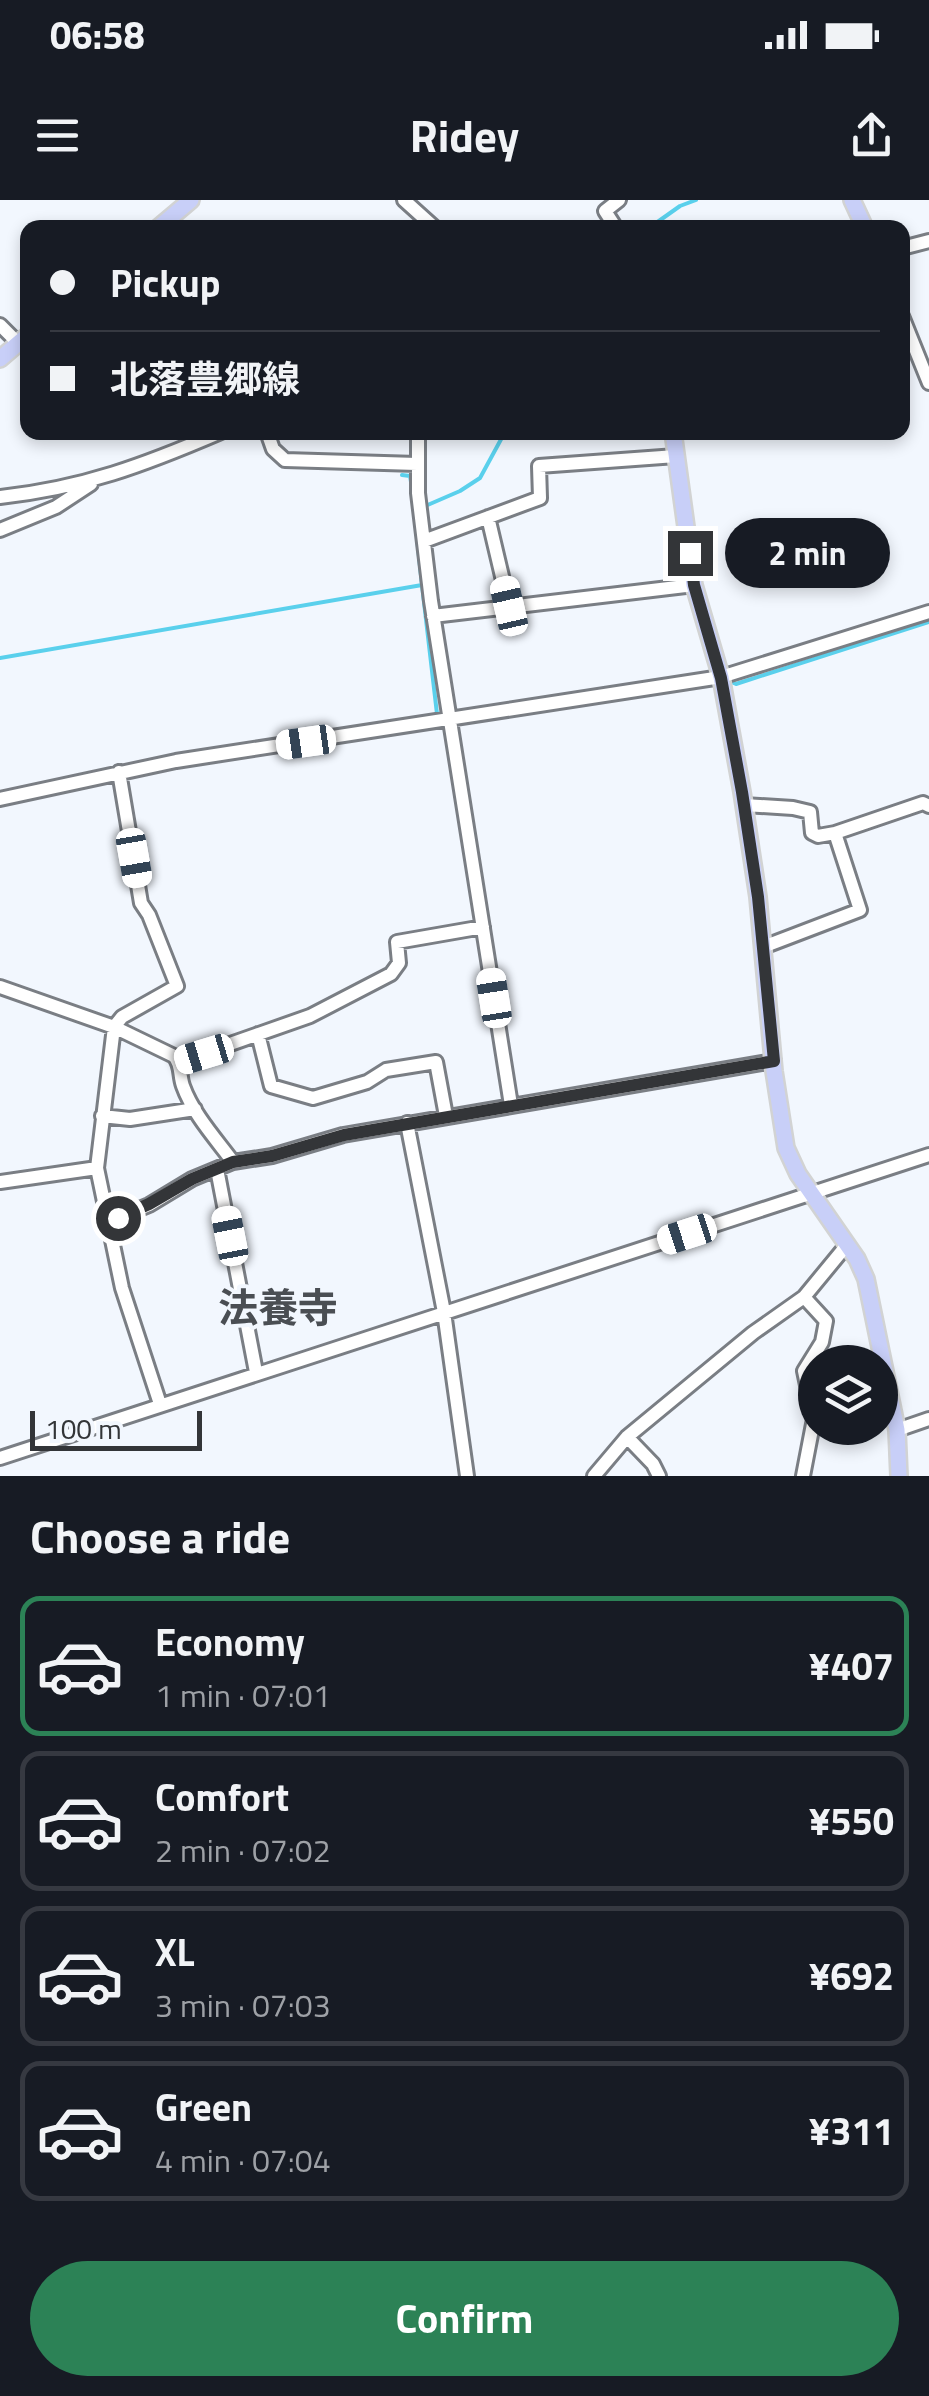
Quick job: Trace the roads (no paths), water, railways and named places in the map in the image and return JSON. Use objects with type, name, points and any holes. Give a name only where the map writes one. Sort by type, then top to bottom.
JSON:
[{"type":"main road","points":[[168,220],[192,200]]},
{"type":"main road","points":[[0,358],[20,342]]},
{"type":"main road","points":[[674,440],[694,585],[721,678],[744,805],[786,1148],[810,1194],[857,1259],[866,1279],[880,1345]]},
{"type":"main road","points":[[898,1445],[899,1476]]},
{"type":"street","points":[[404,200],[427,220]]},
{"type":"street","points":[[417,210],[431,200]]},
{"type":"street","points":[[602,206],[620,200]]},
{"type":"street","points":[[910,336],[929,383]]},
{"type":"street","points":[[0,497],[96,481],[203,440]]},
{"type":"street","points":[[270,440],[273,450],[285,460],[417,464]]},
{"type":"street","points":[[418,440],[433,616],[511,1105]]},
{"type":"street","points":[[424,541],[540,498],[539,466],[676,456]]},
{"type":"street","points":[[0,530],[56,507],[96,481]]},
{"type":"street","points":[[488,517],[509,606]]},
{"type":"street","points":[[433,616],[694,585]]},
{"type":"street","points":[[0,799],[120,772],[721,678],[929,612]]},
{"type":"street","points":[[120,772],[142,903],[177,986],[122,1018],[114,1028],[97,1168],[122,1288],[160,1404]]},
{"type":"street","points":[[744,805],[810,812],[812,833],[818,836],[835,834],[923,804],[929,806]]},
{"type":"street","points":[[763,947],[860,910],[835,834]]},
{"type":"street","points":[[180,1062],[310,1016],[391,974],[400,964],[397,942],[483,927]]},
{"type":"street","points":[[0,987],[166,1050],[180,1062],[183,1085],[195,1109],[233,1162]]},
{"type":"street","points":[[258,1034],[271,1086],[313,1098],[366,1082],[386,1070],[436,1062],[446,1116]]},
{"type":"street","points":[[108,1222],[233,1162],[407,1123],[774,1061]]},
{"type":"street","points":[[102,1116],[130,1119],[195,1109]]},
{"type":"street","points":[[407,1123],[444,1312],[467,1476]]},
{"type":"street","points":[[0,1458],[929,1155]]},
{"type":"street","points":[[0,1182],[97,1168]]},
{"type":"street","points":[[216,1169],[256,1372]]},
{"type":"street","points":[[594,1476],[628,1436],[804,1296],[846,1246]]},
{"type":"street","points":[[803,1476],[814,1419],[804,1371],[822,1342],[826,1321],[804,1296]]},
{"type":"street","points":[[898,1430],[929,1420]]},
{"type":"street","points":[[628,1436],[659,1476]]},
{"type":"waterway","points":[[660,220],[696,200]]},
{"type":"waterway","points":[[423,507],[480,478],[501,440]]},
{"type":"waterway","points":[[402,475],[410,476],[412,488]]},
{"type":"waterway","points":[[0,658],[422,585],[417,538]]},
{"type":"waterway","points":[[422,585],[437,714],[444,713]]},
{"type":"waterway","points":[[729,681],[736,684],[929,622]]},
{"type":"district","name":"法養寺","points":[[278,1308]]}]
